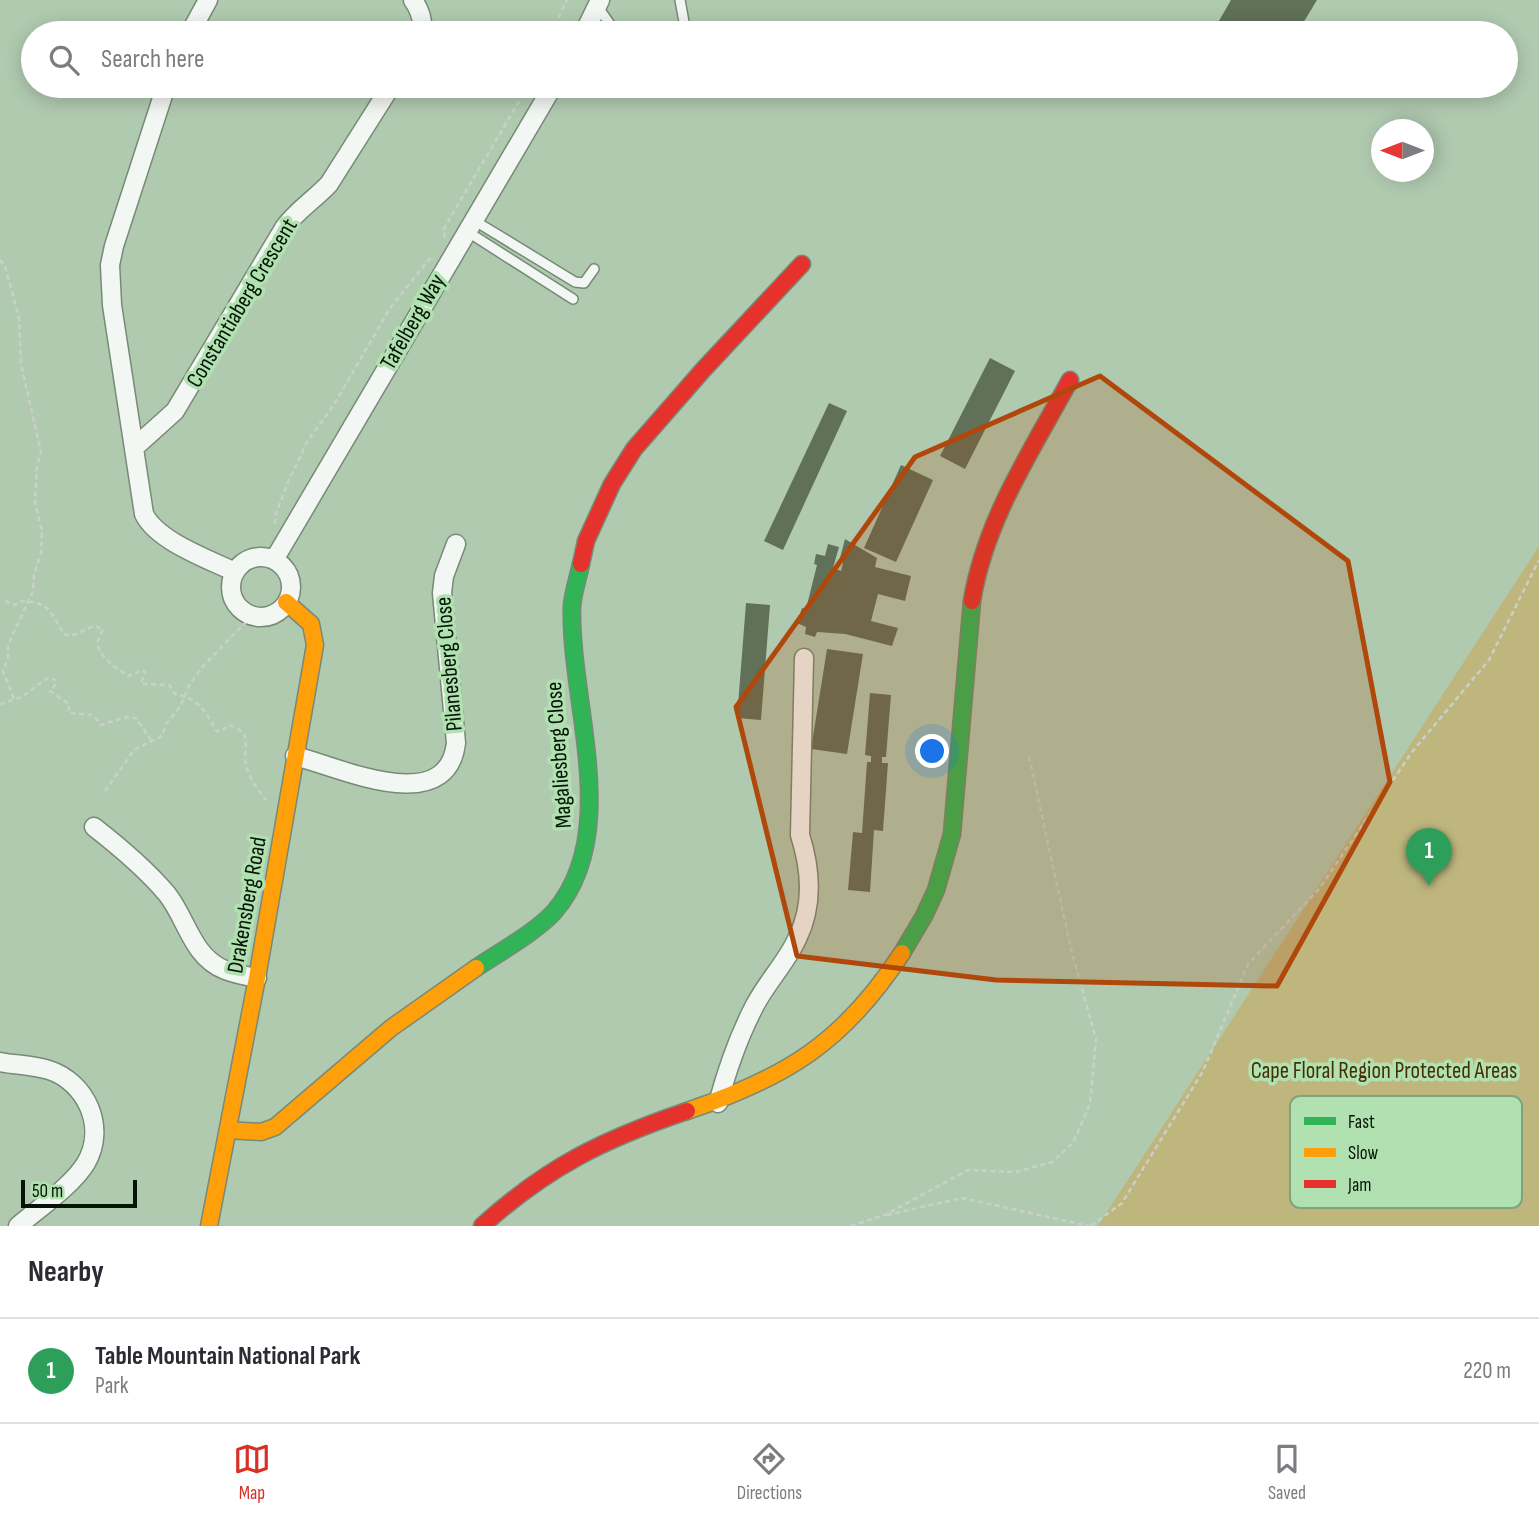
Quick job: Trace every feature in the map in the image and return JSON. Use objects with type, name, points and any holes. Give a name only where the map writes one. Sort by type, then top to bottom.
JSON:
[{"type":"street","points":[[197,21],[208,0]]},
{"type":"street","points":[[413,0],[419,8],[422,21]]},
{"type":"street","points":[[590,21],[599,3]]},
{"type":"street","points":[[162,98],[110,265],[112,305],[144,514],[148,523],[172,540],[235,572]]},
{"type":"street","name":"Constantiaberg Crescent","points":[[135,447],[175,411],[284,228],[295,214],[329,184],[383,98]]},
{"type":"street","name":"Tafelberg Way","points":[[274,560],[547,98]]},
{"type":"street","name":"Magaliesberg Close","points":[[228,1130],[261,1132],[275,1127],[391,1028],[551,915],[564,900],[577,875],[588,838],[589,792],[572,604],[586,541],[612,484],[634,449],[802,264]]},
{"type":"street","points":[[482,1226],[521,1192],[564,1162],[622,1134],[748,1091],[789,1068],[836,1034],[888,975],[926,912],[952,834],[966,646],[975,585],[985,545],[996,519],[1070,380]]},
{"type":"street","name":"Pilanesberg Close","points":[[295,756],[394,784],[431,779],[449,768],[456,743],[442,593],[444,576],[456,544]]},
{"type":"street","points":[[256,557],[274,560],[282,565],[290,583],[286,602],[273,614],[264,616],[253,615],[239,607],[231,590],[235,572],[240,565],[256,557]]},
{"type":"street","name":"Drakensberg Road","points":[[209,1226],[257,978],[310,679],[315,636],[311,624],[286,602]]},
{"type":"street","points":[[718,1103],[729,1063],[754,1006],[797,940],[808,911],[810,884],[800,835],[804,658]]},
{"type":"street","points":[[94,827],[132,856],[168,896],[202,955],[225,970],[257,978]]},
{"type":"street","points":[[0,1062],[50,1070],[68,1080],[84,1096],[95,1128],[94,1140],[86,1162],[58,1192],[18,1226]]},
{"type":"lane","points":[[680,0],[684,21]]},
{"type":"lane","points":[[599,3],[609,21]]},
{"type":"lane","points":[[471,226],[575,282],[584,283],[594,269]]},
{"type":"lane","points":[[471,226],[573,299]]},
{"type":"path","points":[[557,21],[567,0]]},
{"type":"path","points":[[445,238],[443,230],[521,98]]},
{"type":"path","points":[[283,544],[275,533],[275,516],[307,442],[335,403],[390,308],[438,248]]},
{"type":"path","points":[[0,260],[5,265],[19,318],[21,364],[41,452],[37,465],[34,502],[42,531],[41,553],[34,575],[33,591],[8,645],[8,659],[3,671],[14,699]]},
{"type":"path","points":[[851,1226],[962,1198],[1090,1226],[1122,1203],[1203,1071],[1248,964],[1319,889],[1412,752],[1489,660],[1539,560]]},
{"type":"path","points":[[5,601],[16,606],[22,601],[41,603],[53,614],[64,634],[71,636],[94,626],[103,629],[97,643],[98,648],[117,669],[129,676],[142,670],[145,672],[141,684],[169,685],[175,694],[186,696],[199,704],[216,731],[222,732],[229,725],[240,729],[246,737],[246,767],[270,804]]},
{"type":"path","points":[[105,791],[134,750],[162,736],[166,724],[180,707],[190,684],[202,667],[253,615]]},
{"type":"path","points":[[0,704],[22,697],[47,678],[57,680],[57,684],[50,691],[69,704],[68,713],[93,715],[101,725],[126,717],[136,718],[151,740]]},
{"type":"path","points":[[883,1216],[968,1170],[1016,1171],[1052,1162],[1073,1143],[1090,1104],[1096,1039],[1071,949],[1029,756]]},
{"type":"highlighted area","points":[[1100,376],[1348,561],[1390,782],[1277,986],[996,980],[797,956],[736,707],[915,457]]},
{"type":"green space","name":"Cape Floral Region Protected Areas","points":[[1539,546],[1539,1226],[1098,1226]]},
{"type":"building","points":[[1231,0],[1317,0],[1304,21],[1219,21]]},
{"type":"building","points":[[990,358],[1015,371],[965,469],[940,456]]},
{"type":"building","points":[[829,403],[847,411],[783,550],[764,541]]},
{"type":"building","points":[[901,465],[933,480],[896,562],[864,548]]},
{"type":"building","points":[[845,539],[877,558],[875,567],[911,576],[905,601],[878,594],[871,621],[898,628],[892,646],[845,634],[817,632],[815,637],[805,634],[806,627],[797,623],[802,608],[806,609],[817,565],[814,564],[816,554],[825,556],[828,544],[839,547],[833,568],[841,571],[843,563],[839,562]]},
{"type":"building","points":[[746,603],[770,605],[761,720],[737,718]]},
{"type":"building","points":[[827,649],[863,654],[847,754],[811,749]]},
{"type":"building","points":[[870,693],[891,695],[886,757],[882,757],[882,763],[888,763],[883,831],[874,830],[870,892],[848,890],[853,832],[862,833],[867,762],[871,762],[871,756],[865,755]]},
{"type":"traffic: fast","points":[[476,968],[527,935],[554,912],[574,880],[586,844],[588,765],[573,643],[572,606],[581,564]]},
{"type":"traffic: fast","points":[[902,953],[936,890],[952,834],[972,601]]},
{"type":"traffic: slow","points":[[209,1226],[257,978],[315,645],[311,624],[286,602]]},
{"type":"traffic: slow","points":[[687,1111],[754,1085],[810,1053],[858,1011],[902,953]]},
{"type":"traffic: slow","points":[[228,1130],[261,1132],[275,1127],[391,1028],[476,968]]},
{"type":"traffic: jam","points":[[581,564],[586,541],[612,484],[634,449],[802,264]]},
{"type":"traffic: jam","points":[[972,601],[978,571],[999,514],[1070,380]]},
{"type":"traffic: jam","points":[[482,1226],[530,1187],[578,1157],[629,1132],[687,1111]]},
{"type":"place","name":"Table Mountain National Park","points":[[1429,886]]}]
